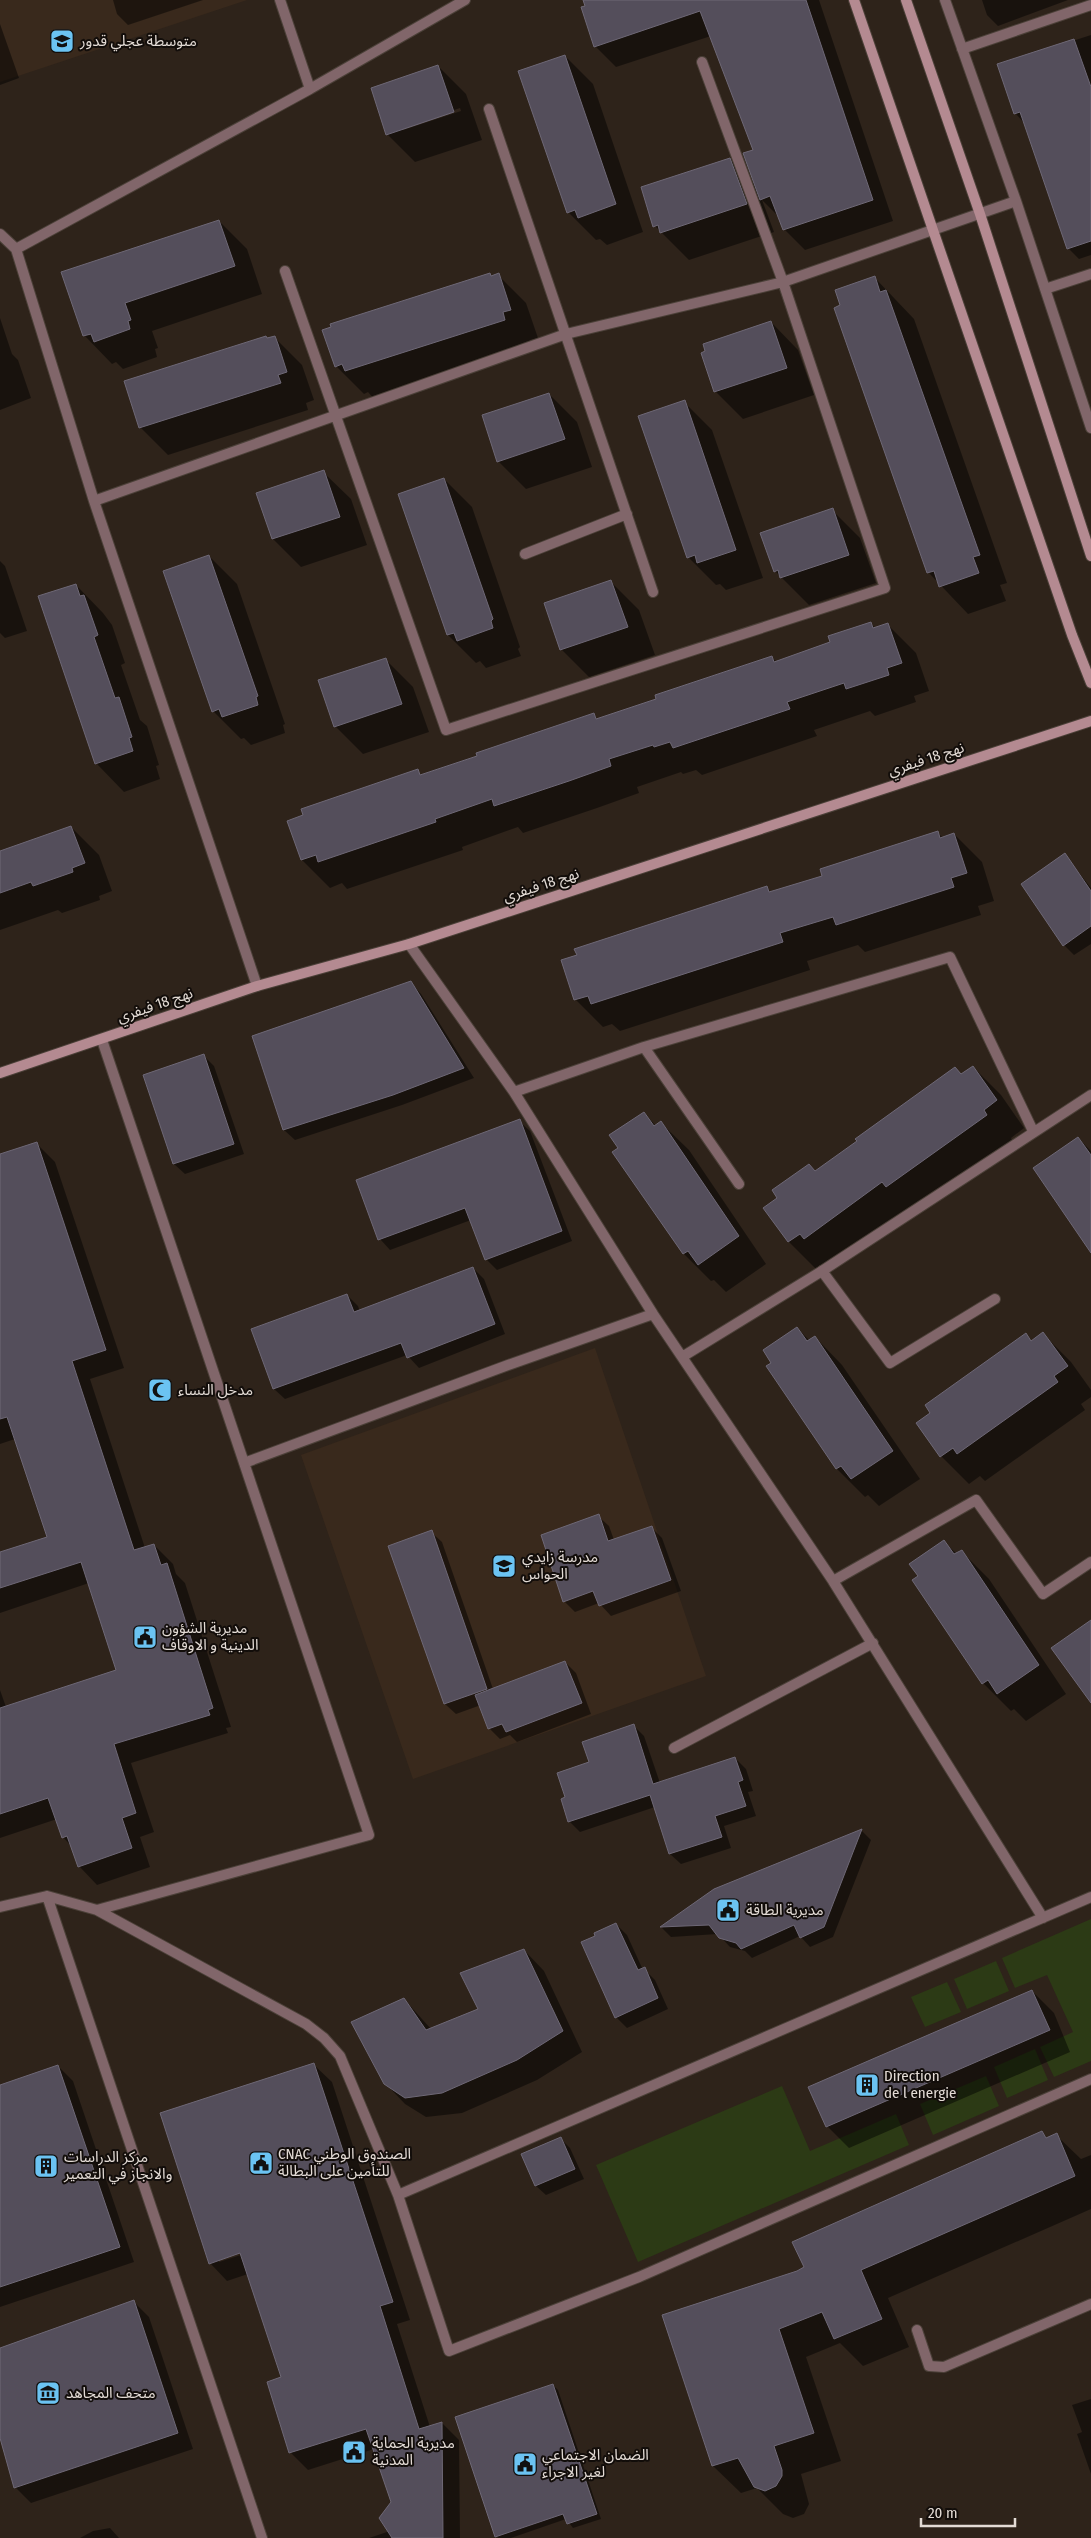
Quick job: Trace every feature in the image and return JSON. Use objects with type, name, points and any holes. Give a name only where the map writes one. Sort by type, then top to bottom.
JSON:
[{"type":"main road","points":[[854,0],[1072,635],[1091,683]]},
{"type":"main road","points":[[906,0],[980,214],[1091,556]]},
{"type":"main road","name":"نهج 18 فيفري","points":[[0,1073],[257,986],[409,944],[1091,721]]},
{"type":"street","points":[[280,0],[310,89]]},
{"type":"street","points":[[16,249],[310,89],[464,0]]},
{"type":"street","points":[[945,0],[1016,200],[1091,428]]},
{"type":"street","points":[[962,49],[1091,5]]},
{"type":"street","points":[[285,271],[446,730],[885,588],[784,282],[702,62]]},
{"type":"street","points":[[489,110],[653,592]]},
{"type":"street","points":[[94,500],[566,334],[784,282],[1016,200]]},
{"type":"street","points":[[0,234],[16,249],[94,500],[257,986]]},
{"type":"street","points":[[1046,290],[1091,274]]},
{"type":"street","points":[[525,554],[627,514]]},
{"type":"street","points":[[409,944],[514,1092],[653,1314],[833,1581],[1044,1918]]},
{"type":"street","points":[[514,1092],[644,1047],[950,957],[1033,1131]]},
{"type":"street","points":[[97,1910],[369,1835],[102,1040]]},
{"type":"street","points":[[644,1047],[739,1184]]},
{"type":"street","points":[[682,1357],[822,1271],[1033,1131],[1091,1095]]},
{"type":"street","points":[[822,1271],[890,1363],[995,1300]]},
{"type":"street","points":[[244,1462],[653,1314]]},
{"type":"street","points":[[833,1581],[976,1500],[1043,1594],[1091,1562]]},
{"type":"street","points":[[674,1748],[873,1643]]},
{"type":"street","points":[[47,1896],[262,2538]]},
{"type":"street","points":[[0,1907],[47,1896],[97,1910],[306,2024],[324,2038],[340,2056],[398,2195],[449,2351],[639,2277],[1091,2079]]},
{"type":"street","points":[[398,2195],[1091,1897]]},
{"type":"street","points":[[917,2330],[929,2366],[944,2366],[1091,2304]]},
{"type":"shaded area","name":"متوسطة عجلي قدور","points":[[0,0],[247,0],[0,82]]},
{"type":"shaded area","name":"مدرسة زايدي الحواس","points":[[595,1348],[706,1676],[413,1779],[301,1455]]},
{"type":"green space","points":[[1091,1919],[1091,2061],[1054,2077],[1040,2047],[1073,2032],[1047,1975],[1015,1988],[1002,1958]]},
{"type":"green space","points":[[996,1961],[1009,1991],[967,2009],[954,1979]]},
{"type":"green space","points":[[947,1982],[961,2012],[925,2027],[911,1997]]},
{"type":"green space","points":[[1035,2049],[1048,2080],[1007,2098],[994,2067]]},
{"type":"green space","points":[[986,2076],[999,2106],[933,2135],[920,2104]]},
{"type":"green space","points":[[782,2086],[810,2151],[896,2114],[909,2145],[638,2262],[596,2165]]},
{"type":"building","points":[[583,0],[806,0],[873,200],[783,230],[770,196],[760,200],[743,153],[753,150],[700,11],[594,47],[581,7],[585,6]]},
{"type":"building","points":[[1074,39],[1091,87],[1091,241],[1067,249],[1020,112],[1014,114],[997,64]]},
{"type":"building","points":[[565,55],[616,204],[578,218],[575,210],[567,213],[518,71]]},
{"type":"building","points":[[438,65],[454,112],[386,135],[371,88]]},
{"type":"building","points":[[730,158],[747,204],[660,233],[658,225],[653,227],[641,187]]},
{"type":"building","points":[[219,220],[235,266],[125,303],[131,320],[128,321],[130,329],[94,342],[91,334],[83,336],[61,272]]},
{"type":"building","points":[[490,273],[491,276],[499,273],[511,310],[503,312],[505,320],[345,371],[342,364],[335,367],[322,330],[331,327],[330,324]]},
{"type":"building","points":[[875,276],[880,292],[886,290],[980,555],[973,557],[979,573],[939,587],[934,571],[927,573],[834,308],[840,305],[835,290]]},
{"type":"building","points":[[771,321],[787,368],[714,392],[701,353],[705,351],[703,344]]},
{"type":"building","points":[[266,336],[267,338],[275,336],[287,372],[278,375],[281,383],[139,428],[124,381]]},
{"type":"building","points":[[549,393],[565,439],[497,462],[482,415]]},
{"type":"building","points":[[685,400],[736,550],[697,563],[695,555],[687,558],[638,416]]},
{"type":"building","points":[[324,470],[340,517],[272,539],[256,493]]},
{"type":"building","points":[[444,478],[493,619],[491,621],[493,628],[457,641],[454,633],[447,635],[398,494]]},
{"type":"building","points":[[833,508],[849,555],[780,578],[778,570],[774,572],[760,533]]},
{"type":"building","points":[[209,555],[258,696],[256,697],[258,705],[222,717],[219,709],[212,712],[163,571]]},
{"type":"building","points":[[611,580],[628,627],[560,650],[544,603]]},
{"type":"building","points":[[76,584],[80,596],[84,595],[98,635],[94,637],[115,698],[119,697],[132,737],[129,738],[133,751],[95,764],[38,596]]},
{"type":"building","points":[[871,622],[873,628],[888,623],[902,663],[887,668],[889,675],[846,689],[844,683],[787,702],[790,709],[673,748],[670,742],[654,747],[653,745],[609,759],[611,766],[569,781],[494,806],[492,799],[435,819],[436,822],[318,862],[316,855],[301,860],[287,821],[303,815],[301,809],[418,769],[420,775],[477,756],[476,753],[594,713],[596,719],[656,699],[655,695],[772,656],[774,662],[830,642],[828,636]]},
{"type":"building","points":[[386,658],[402,704],[334,727],[318,680]]},
{"type":"building","points":[[71,826],[85,863],[72,868],[73,872],[33,886],[31,882],[0,893],[0,851]]},
{"type":"building","points":[[938,831],[940,838],[954,833],[967,873],[951,878],[954,887],[836,925],[833,917],[780,933],[783,942],[591,1004],[588,996],[574,1000],[561,960],[577,955],[574,949],[767,886],[769,892],[822,876],[820,869]]},
{"type":"building","points":[[1065,853],[1091,891],[1091,926],[1063,946],[1021,884]]},
{"type":"building","points":[[411,981],[464,1068],[393,1095],[283,1130],[252,1036]]},
{"type":"building","points":[[204,1054],[234,1144],[173,1164],[143,1075]]},
{"type":"building","points":[[973,1066],[997,1100],[984,1110],[987,1115],[886,1187],[882,1182],[804,1239],[800,1234],[788,1242],[763,1208],[777,1198],[772,1190],[809,1164],[815,1171],[857,1141],[855,1139],[955,1067],[961,1074]]},
{"type":"building","points":[[644,1112],[654,1126],[661,1121],[739,1236],[698,1265],[688,1251],[683,1254],[612,1152],[618,1148],[609,1135]]},
{"type":"building","points":[[520,1119],[562,1231],[485,1260],[465,1208],[378,1240],[356,1180]]},
{"type":"building","points":[[1078,1137],[1091,1155],[1091,1253],[1033,1168]]},
{"type":"building","points":[[37,1142],[106,1350],[72,1361],[134,1550],[154,1544],[161,1565],[167,1563],[213,1708],[208,1710],[210,1715],[114,1744],[136,1813],[122,1818],[132,1848],[78,1867],[67,1836],[62,1838],[48,1798],[0,1814],[0,1708],[116,1670],[81,1562],[0,1588],[0,1552],[47,1537],[7,1417],[0,1419],[0,1154]]},
{"type":"building","points":[[473,1267],[495,1324],[407,1358],[401,1343],[273,1389],[251,1329],[347,1294],[354,1312]]},
{"type":"building","points":[[797,1327],[807,1341],[815,1336],[893,1451],[851,1479],[841,1466],[836,1469],[766,1366],[771,1363],[763,1350]]},
{"type":"building","points":[[1043,1332],[1068,1366],[1054,1376],[1058,1382],[957,1454],[953,1448],[940,1457],[916,1423],[930,1413],[925,1405],[1026,1333],[1031,1341]]},
{"type":"building","points":[[599,1514],[608,1541],[652,1526],[671,1580],[599,1606],[593,1591],[563,1602],[541,1535]]},
{"type":"building","points":[[432,1530],[487,1689],[444,1704],[388,1546]]},
{"type":"building","points":[[944,1540],[954,1554],[962,1550],[1039,1665],[997,1694],[988,1680],[982,1684],[912,1580],[918,1576],[909,1564]]},
{"type":"building","points":[[1091,1620],[1091,1703],[1051,1648]]},
{"type":"building","points":[[565,1661],[582,1703],[506,1732],[502,1724],[488,1729],[475,1695]]},
{"type":"building","points":[[634,1724],[653,1784],[735,1757],[743,1780],[738,1782],[746,1806],[715,1816],[722,1837],[669,1854],[650,1795],[568,1822],[561,1799],[565,1797],[557,1773],[589,1762],[582,1742]]},
{"type":"building","points":[[862,1829],[824,1927],[800,1938],[794,1925],[741,1949],[736,1943],[719,1938],[709,1925],[660,1927],[714,1889]]},
{"type":"building","points":[[616,1923],[638,1970],[645,1967],[658,1998],[615,2018],[581,1942],[595,1936],[594,1933]]},
{"type":"building","points":[[524,1949],[563,2031],[517,2060],[442,2093],[405,2098],[384,2084],[351,2022],[404,1998],[426,2030],[478,2009],[460,1973]]},
{"type":"building","points":[[1032,1990],[1050,2030],[826,2127],[808,2087]]},
{"type":"building","points":[[314,2063],[393,2302],[380,2306],[419,2429],[442,2422],[443,2538],[392,2538],[379,2518],[391,2502],[366,2429],[289,2453],[267,2382],[281,2377],[240,2253],[209,2264],[160,2113]]},
{"type":"building","name":"مركز الدراسات والانجاز في التعمير","points":[[58,2065],[120,2247],[0,2287],[0,2085]]},
{"type":"building","points":[[1042,2131],[1046,2138],[1057,2133],[1075,2176],[861,2270],[882,2319],[834,2339],[822,2312],[779,2329],[814,2433],[774,2446],[782,2470],[782,2476],[776,2486],[765,2491],[754,2487],[738,2458],[712,2466],[662,2315],[797,2271],[804,2267],[792,2242]]},
{"type":"building","points":[[561,2137],[575,2169],[535,2186],[521,2154]]},
{"type":"building","points":[[134,2300],[178,2433],[14,2488],[0,2438],[0,2348]]},
{"type":"building","name":"الضمان الاجتماعي لغير الاجراء","points":[[553,2384],[597,2514],[567,2524],[563,2514],[495,2537],[455,2417]]},
{"type":"place","name":"متوسطة عجلي قدور","points":[[62,41]]},
{"type":"place","name":"مدخل النساء","points":[[160,1390]]},
{"type":"place","name":"مدرسة زايدي الحواس","points":[[504,1566]]},
{"type":"place","name":"مديرية الشؤون الدينية و الاوقاف","points":[[145,1637]]},
{"type":"place","name":"مديرية الطاقة","points":[[728,1910]]},
{"type":"place","name":"Direction de l energie","points":[[867,2085]]},
{"type":"place","name":"CNAC الصندوق الوطني للتأمين على البطالة","points":[[261,2163]]},
{"type":"place","name":"مركز الدراسات والانجاز في التعمير","points":[[46,2166]]},
{"type":"place","name":"متحف المجاهد","points":[[48,2393]]},
{"type":"place","name":"مديرية الحماية المدنية","points":[[354,2452]]},
{"type":"place","name":"الضمان الاجتماعي لغير الاجراء","points":[[525,2464]]}]
